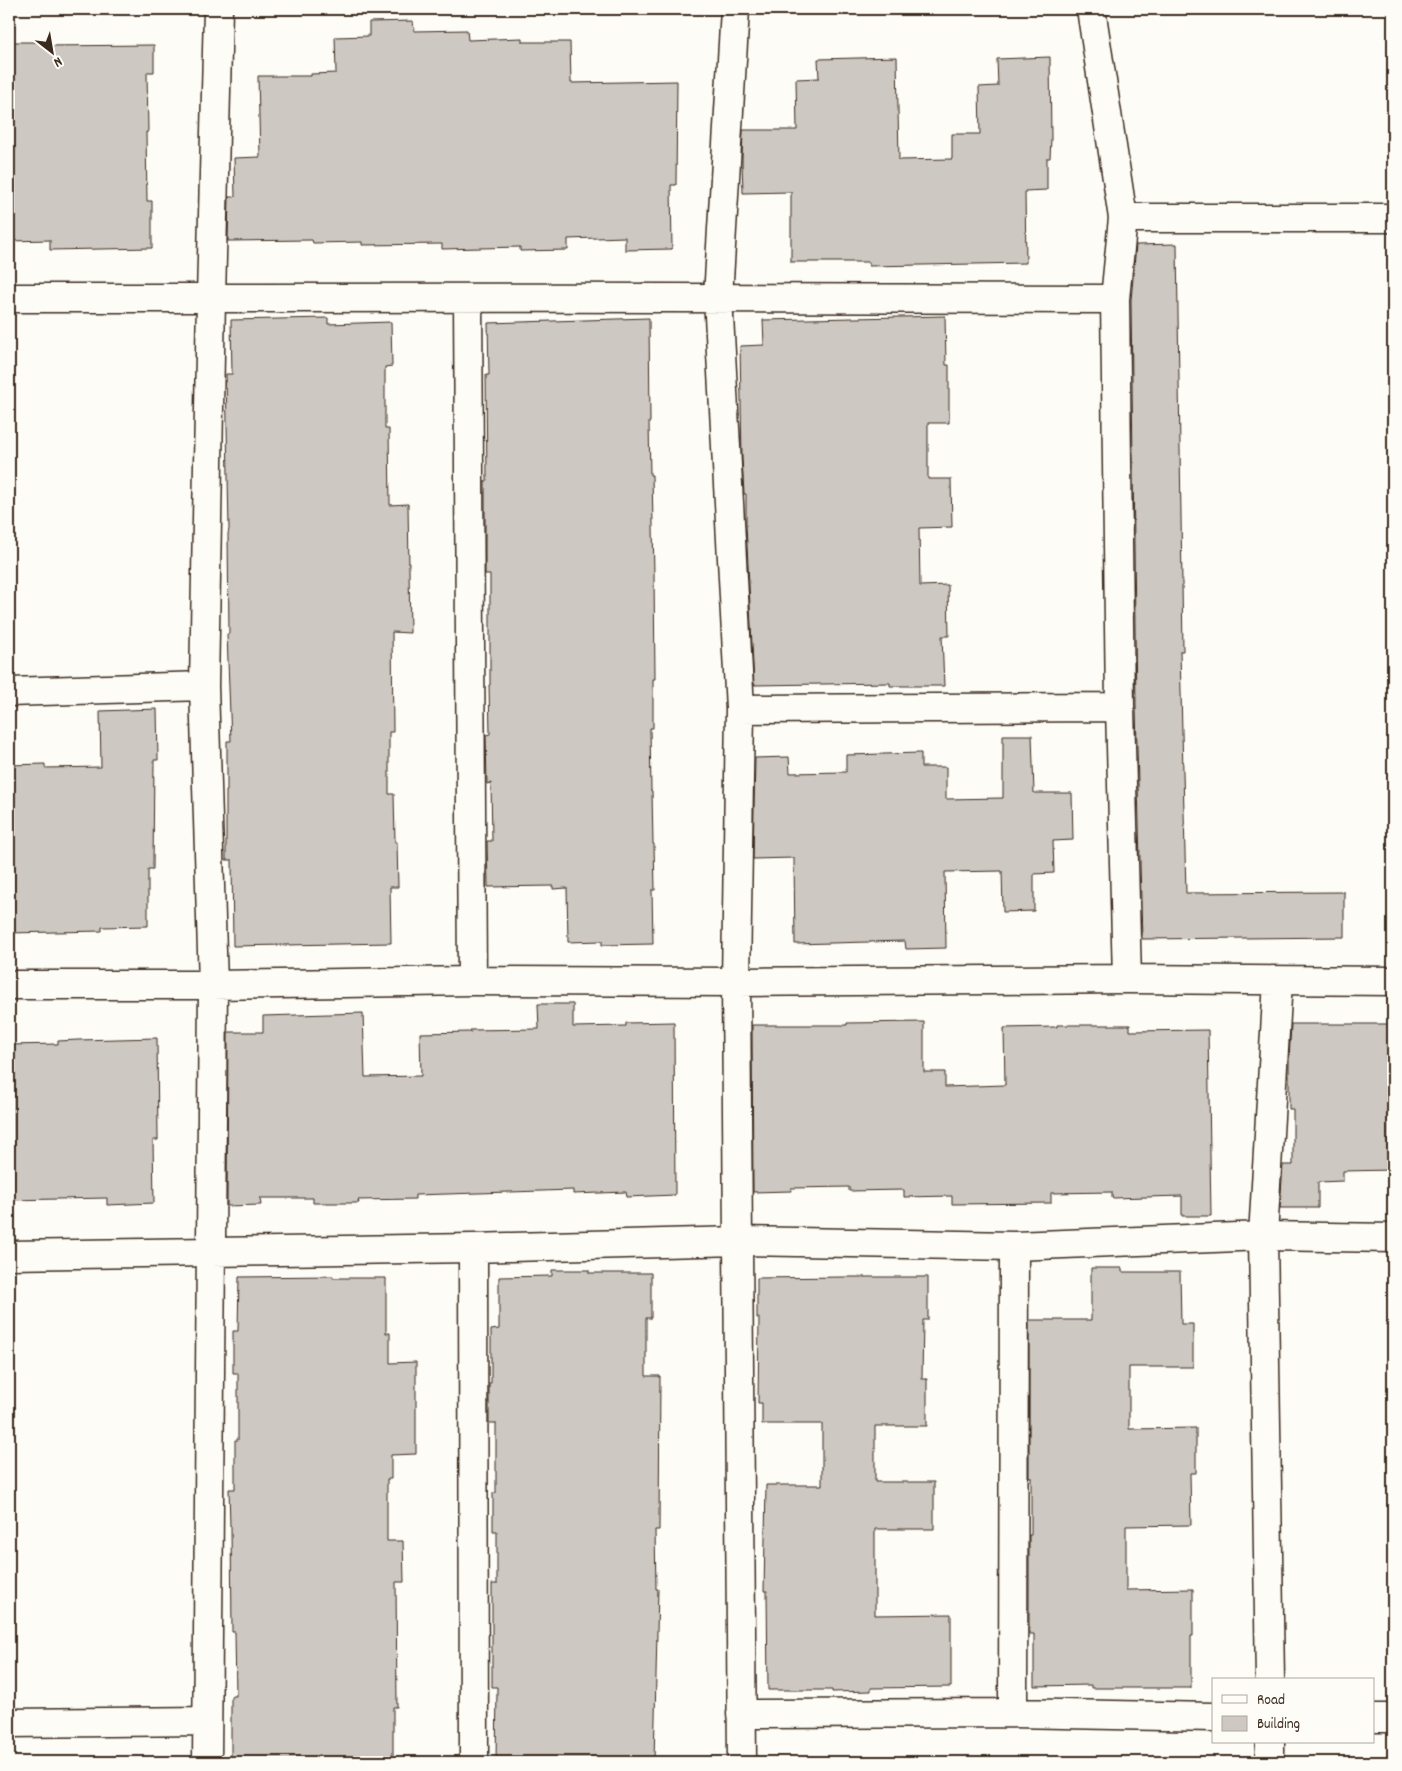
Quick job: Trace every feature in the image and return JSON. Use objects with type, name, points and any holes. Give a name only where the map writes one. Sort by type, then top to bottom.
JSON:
[{"type":"street","points":[[207,1762],[213,985],[204,686],[210,298],[218,9]]},
{"type":"street","points":[[735,9],[718,297],[740,709],[736,982],[742,1762]]},
{"type":"street","points":[[1091,9],[1123,218],[1115,299],[1120,708],[1127,979]]},
{"type":"street","points":[[1123,218],[1393,218]]},
{"type":"street","points":[[9,298],[718,297],[1115,299]]},
{"type":"street","points":[[468,298],[472,981]]},
{"type":"street","points":[[9,692],[204,686]]},
{"type":"street","points":[[740,709],[1120,708]]},
{"type":"street","points":[[9,985],[213,985],[472,981],[736,982],[1127,979],[1393,981]]},
{"type":"street","points":[[1270,1678],[1264,1236],[1278,981]]},
{"type":"street","points":[[9,1255],[473,1248],[738,1241],[1014,1246],[1264,1236],[1393,1238]]},
{"type":"street","points":[[1013,1713],[1014,1246]]},
{"type":"street","points":[[473,1248],[474,1762]]},
{"type":"street","points":[[741,1714],[1013,1713],[1212,1717]]},
{"type":"street","points":[[1374,1718],[1393,1718]]},
{"type":"street","points":[[9,1723],[206,1721]]},
{"type":"street","points":[[1270,1744],[1270,1762]]},
{"type":"building","points":[[413,21],[414,31],[467,30],[468,40],[522,38],[522,42],[570,42],[571,83],[677,81],[676,185],[671,185],[672,249],[625,250],[625,237],[568,239],[568,250],[520,251],[520,247],[442,249],[442,244],[362,245],[362,242],[313,243],[312,240],[228,241],[229,197],[235,197],[234,158],[260,157],[258,76],[311,76],[311,74],[336,73],[335,37],[369,36],[369,22]]},
{"type":"building","points":[[9,42],[44,42],[44,46],[154,45],[154,72],[147,72],[148,132],[146,132],[147,201],[152,201],[152,248],[50,250],[50,240],[9,241]]},
{"type":"building","points":[[897,57],[899,160],[952,159],[952,134],[980,134],[979,87],[998,86],[997,59],[1050,57],[1051,139],[1050,158],[1047,158],[1047,190],[1025,191],[1026,263],[869,266],[869,262],[791,262],[791,192],[743,193],[743,130],[797,130],[796,79],[819,78],[818,59]]},
{"type":"building","points":[[1177,244],[1183,651],[1180,651],[1186,893],[1344,892],[1344,937],[1142,939],[1136,707],[1131,300],[1136,245]]},
{"type":"building","points":[[945,316],[946,365],[949,365],[949,423],[928,423],[928,479],[951,479],[952,527],[919,528],[920,586],[948,585],[949,636],[942,636],[944,686],[890,686],[890,683],[754,685],[746,494],[744,494],[742,458],[740,346],[764,345],[763,320]]},
{"type":"building","points":[[328,318],[328,324],[391,322],[392,366],[385,367],[385,429],[389,429],[390,505],[408,504],[410,633],[392,632],[393,732],[389,732],[389,794],[394,794],[398,887],[390,887],[391,943],[233,946],[232,860],[226,860],[227,741],[231,741],[227,634],[229,634],[229,529],[226,374],[232,374],[231,320]]},
{"type":"building","points":[[649,318],[649,422],[650,475],[652,475],[655,679],[653,679],[653,728],[650,728],[655,890],[652,890],[653,944],[602,945],[602,941],[568,942],[567,888],[553,889],[553,886],[488,887],[487,841],[492,841],[491,783],[487,784],[486,735],[490,734],[490,575],[485,575],[485,481],[487,481],[486,375],[489,375],[488,323]]},
{"type":"building","points":[[157,709],[158,760],[154,760],[153,869],[148,869],[148,926],[102,927],[102,931],[9,933],[9,765],[45,764],[45,768],[101,767],[100,711]]},
{"type":"building","points":[[1003,735],[1032,735],[1034,793],[1072,793],[1073,840],[1053,841],[1054,873],[1034,874],[1034,911],[1003,912],[1002,871],[945,872],[946,948],[906,949],[905,941],[795,944],[794,858],[753,859],[755,758],[789,757],[790,773],[846,772],[846,755],[921,753],[921,767],[946,767],[946,799],[1003,798]]},
{"type":"building","points":[[538,1004],[573,1004],[573,1027],[626,1026],[626,1023],[674,1022],[675,1195],[627,1197],[626,1192],[573,1194],[573,1190],[415,1195],[415,1199],[358,1200],[359,1203],[313,1203],[313,1198],[260,1198],[261,1205],[227,1206],[228,1032],[263,1032],[263,1016],[363,1013],[365,1077],[421,1076],[420,1033],[539,1029]]},
{"type":"building","points":[[924,1022],[924,1072],[945,1072],[945,1087],[1005,1085],[1004,1028],[1057,1027],[1057,1025],[1130,1025],[1130,1031],[1208,1030],[1211,1216],[1182,1216],[1182,1196],[1112,1198],[1112,1192],[1051,1193],[1051,1203],[952,1204],[952,1196],[904,1197],[904,1190],[849,1191],[849,1187],[791,1188],[791,1191],[753,1192],[752,1025],[847,1025],[847,1023]]},
{"type":"building","points":[[1291,1024],[1393,1024],[1393,1170],[1343,1171],[1343,1181],[1318,1182],[1318,1208],[1280,1208],[1283,1165],[1293,1165],[1293,1109],[1289,1109]]},
{"type":"building","points":[[157,1038],[158,1140],[153,1140],[154,1203],[107,1205],[107,1198],[9,1200],[9,1045],[58,1044],[58,1041],[78,1040]]},
{"type":"building","points":[[1091,1268],[1122,1268],[1122,1272],[1180,1272],[1181,1324],[1193,1324],[1193,1367],[1129,1367],[1129,1429],[1196,1428],[1196,1473],[1190,1473],[1191,1525],[1126,1526],[1126,1590],[1193,1589],[1191,1688],[1091,1688],[1091,1685],[1034,1686],[1034,1634],[1029,1634],[1031,1477],[1029,1477],[1029,1320],[1091,1320]]},
{"type":"building","points":[[552,1270],[589,1270],[589,1273],[651,1273],[651,1318],[646,1318],[646,1376],[660,1376],[659,1530],[655,1530],[656,1589],[658,1589],[654,1762],[496,1762],[497,1687],[492,1687],[492,1584],[497,1584],[497,1531],[493,1531],[493,1493],[496,1493],[496,1423],[489,1423],[491,1330],[499,1329],[499,1277],[552,1276]]},
{"type":"building","points":[[333,1276],[333,1278],[386,1278],[386,1333],[390,1333],[390,1363],[416,1362],[416,1454],[391,1455],[391,1479],[387,1479],[387,1541],[403,1541],[404,1582],[396,1582],[397,1707],[393,1707],[393,1762],[231,1762],[231,1696],[236,1696],[235,1632],[232,1632],[229,1489],[235,1489],[235,1440],[238,1440],[238,1373],[233,1373],[233,1331],[238,1331],[239,1277]]},
{"type":"building","points":[[928,1277],[928,1320],[923,1320],[922,1379],[927,1379],[927,1426],[875,1426],[875,1482],[934,1482],[934,1529],[875,1529],[875,1615],[951,1614],[951,1687],[871,1688],[871,1691],[832,1692],[832,1690],[768,1690],[767,1591],[764,1591],[766,1485],[822,1485],[822,1424],[762,1424],[762,1403],[758,1403],[759,1318],[757,1318],[757,1278]]}]
